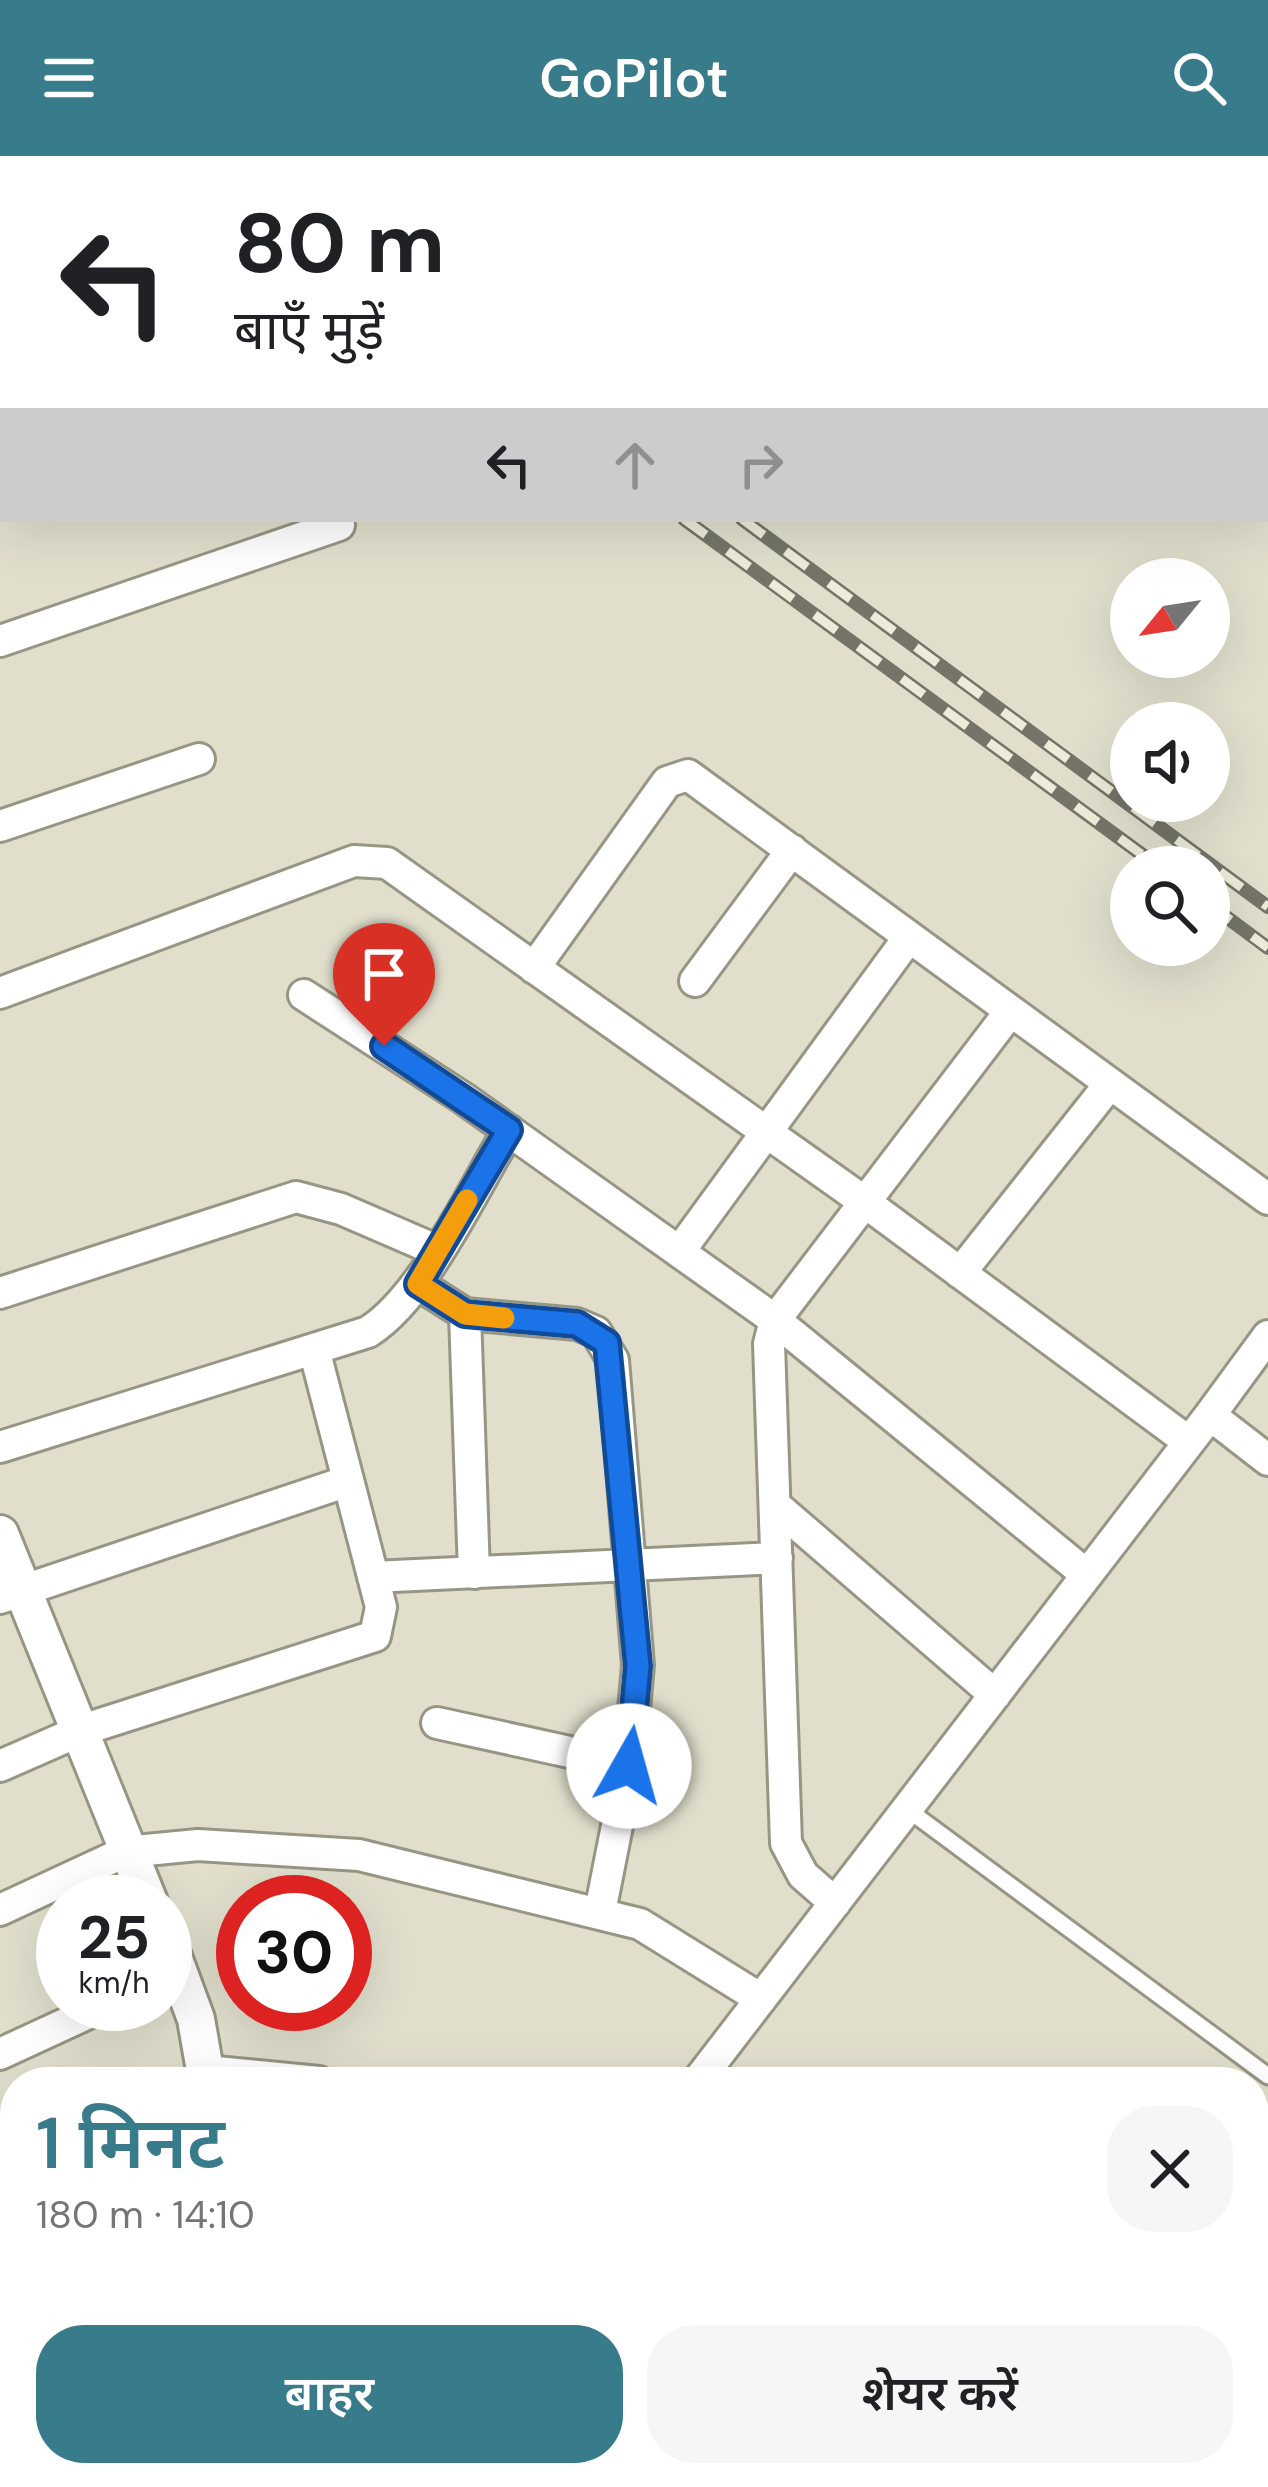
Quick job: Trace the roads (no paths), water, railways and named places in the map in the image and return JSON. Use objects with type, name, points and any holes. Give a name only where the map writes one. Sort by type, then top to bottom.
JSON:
[{"type":"street","points":[[0,641],[339,525]]},
{"type":"street","points":[[0,826],[199,759]]},
{"type":"street","points":[[534,968],[667,782],[678,776],[698,779],[1009,1013],[1268,1198]]},
{"type":"street","points":[[695,981],[792,850]]},
{"type":"street","points":[[0,993],[372,859],[387,863],[862,1200],[1189,1442]]},
{"type":"street","points":[[679,1252],[909,937]]},
{"type":"street","points":[[304,995],[509,1130],[775,1321],[1087,1574]]},
{"type":"street","points":[[835,1903],[803,1875],[786,1843],[768,1380],[775,1321],[862,1200],[1009,1013]]},
{"type":"street","points":[[960,1273],[1109,1084]]},
{"type":"street","points":[[0,1447],[380,1325],[418,1284],[509,1130]]},
{"type":"street","points":[[0,1293],[296,1198],[341,1209],[436,1250]]},
{"type":"street","points":[[418,1284],[465,1314],[577,1324],[607,1343],[638,1666],[629,1766],[600,1912]]},
{"type":"street","points":[[465,1314],[474,1573]]},
{"type":"street","points":[[709,2067],[1268,1336]]},
{"type":"street","points":[[0,1766],[82,1730],[375,1636],[381,1607],[314,1349]]},
{"type":"street","points":[[1210,1415],[1268,1460]]},
{"type":"street","points":[[11,1593],[348,1481]]},
{"type":"street","points":[[775,1504],[995,1695]]},
{"type":"street","points":[[0,1534],[11,1593],[82,1730],[136,1875]]},
{"type":"street","points":[[374,1577],[777,1558]]},
{"type":"street","points":[[436,1723],[629,1766]]},
{"type":"street","points":[[0,1910],[125,1852],[198,1844],[359,1855],[600,1912],[670,1939],[761,1999]]},
{"type":"street","points":[[0,2054],[50,2031]]},
{"type":"street","points":[[192,2031],[204,2067]]},
{"type":"lane","points":[[907,1810],[1256,2067]]},
{"type":"railway","points":[[688,522],[1130,846]]},
{"type":"railway","points":[[746,522],[1268,907]]},
{"type":"railway","points":[[1230,920],[1268,948]]}]
